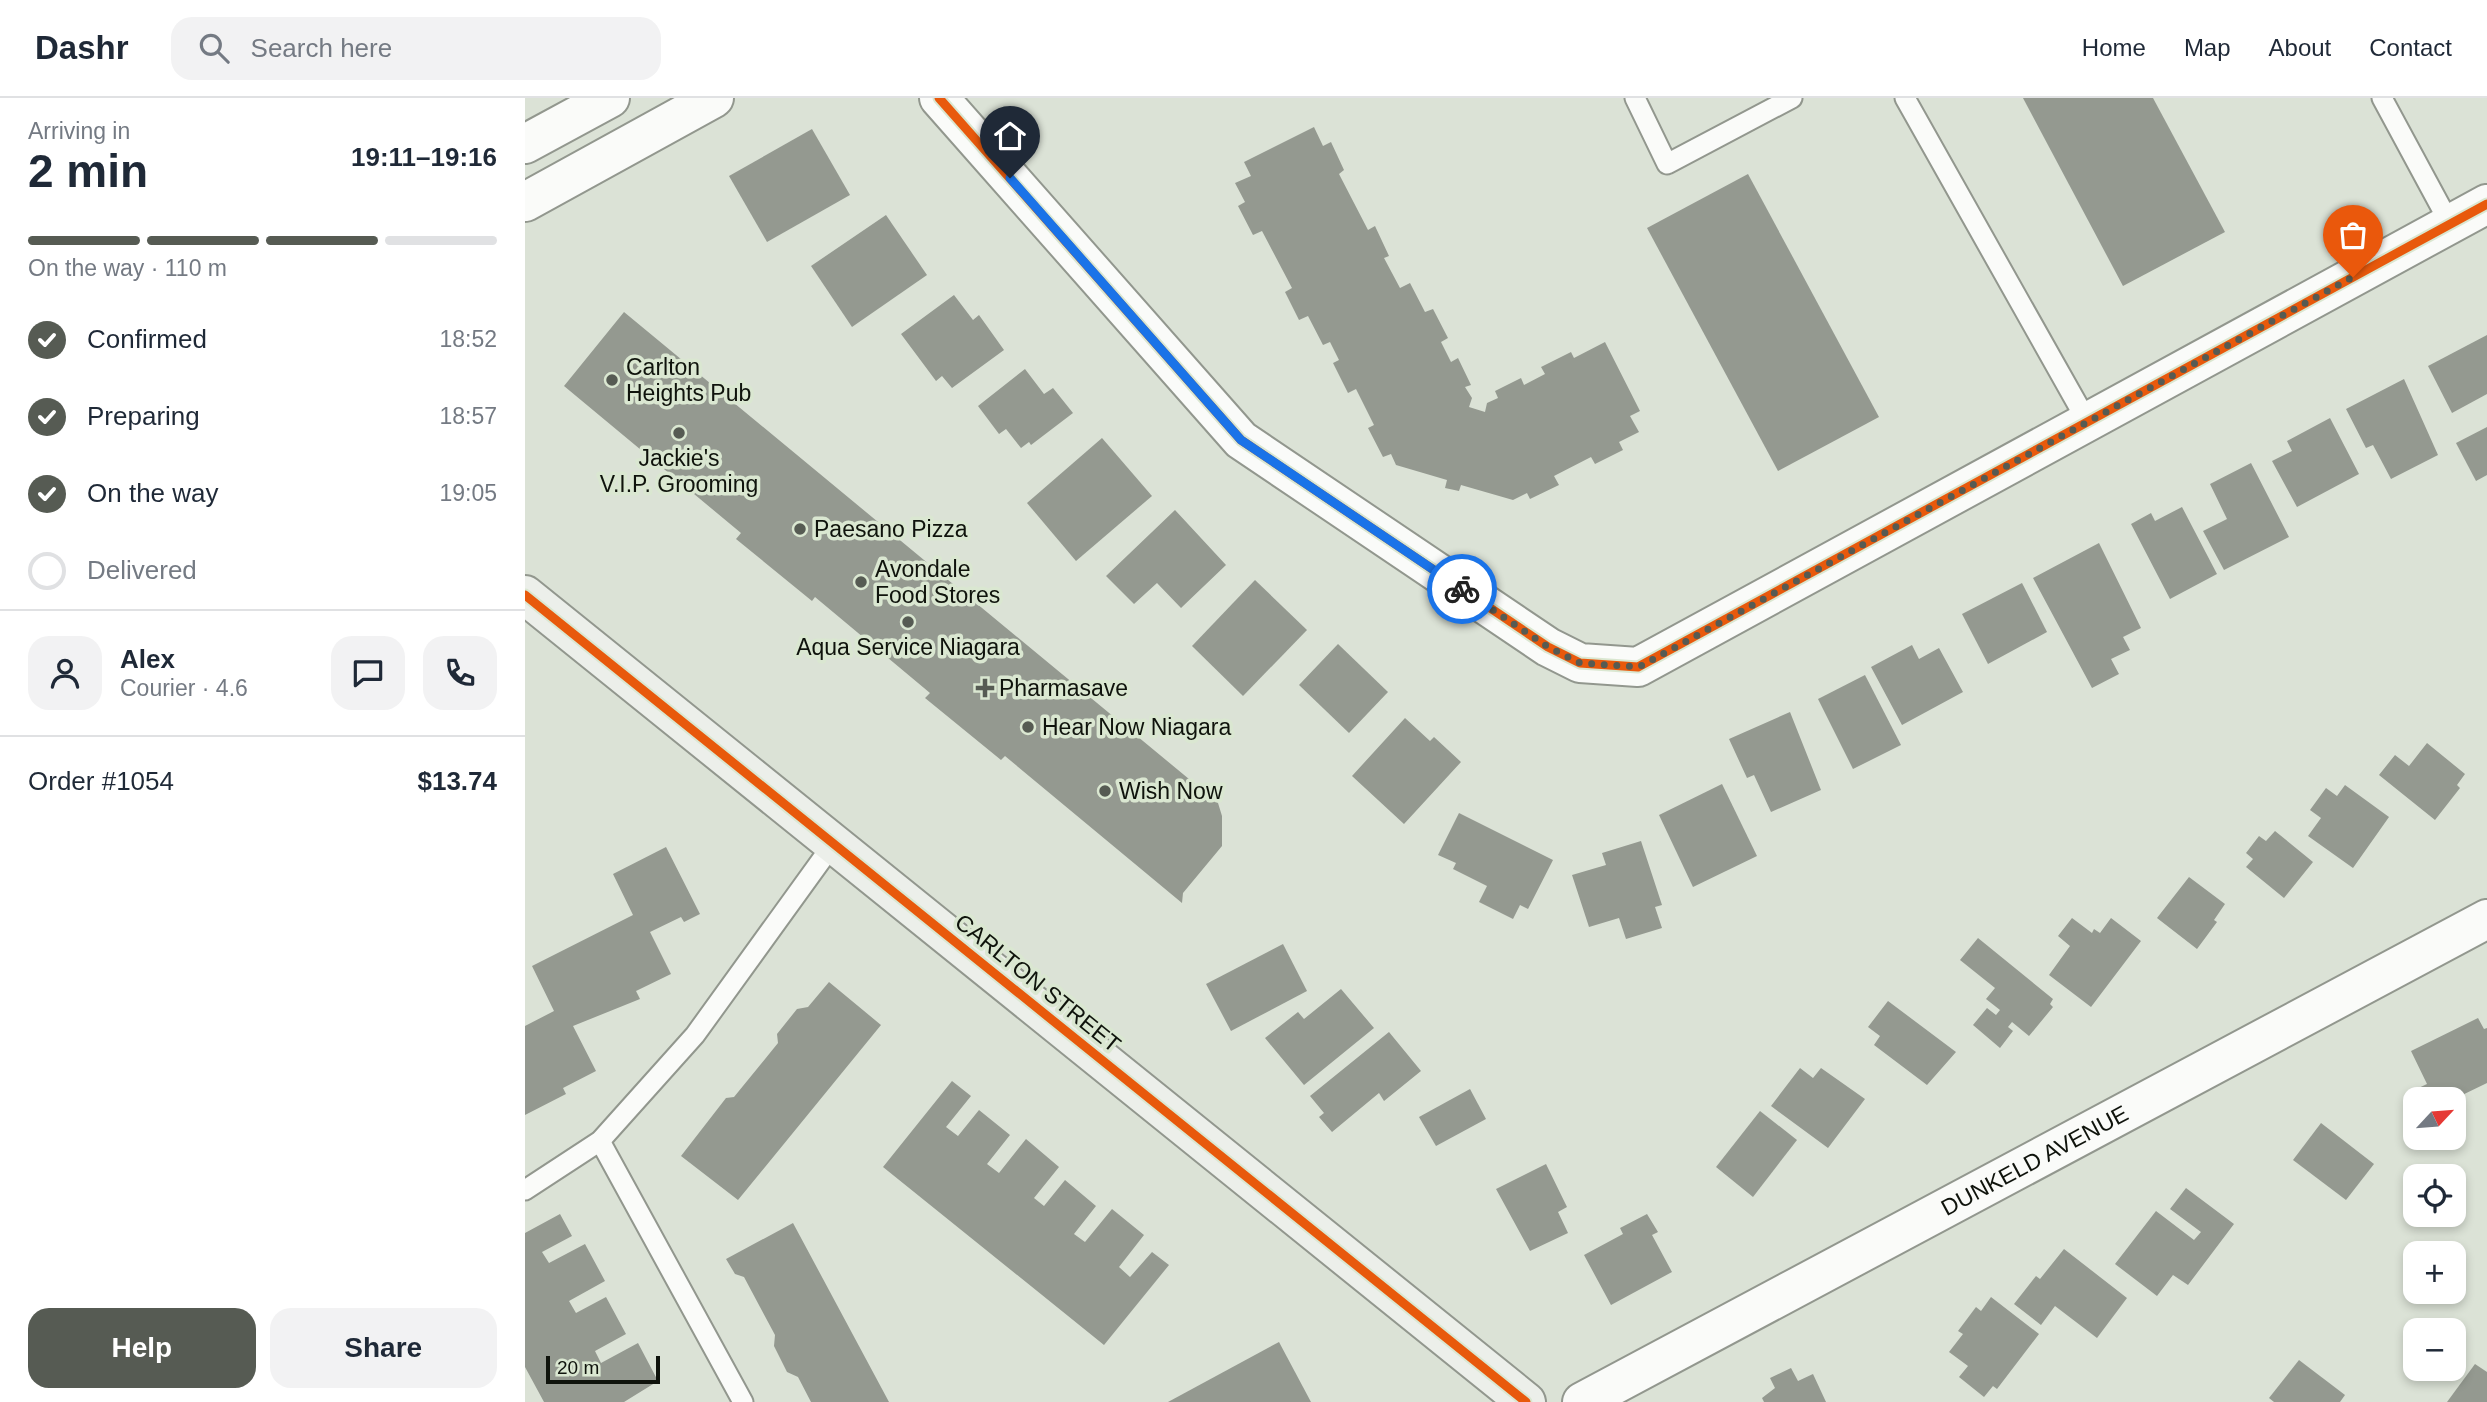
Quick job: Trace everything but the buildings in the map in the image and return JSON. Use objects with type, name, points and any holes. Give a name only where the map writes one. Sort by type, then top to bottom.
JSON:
[{"type":"main road","name":"CARLTON STREET","points":[[525,595],[1526,1402]]},
{"type":"street","points":[[525,145],[610,98]]},
{"type":"street","points":[[525,202],[715,98]]},
{"type":"street","points":[[939,98],[1241,440],[1548,647],[1580,663],[1639,667],[2487,204]]},
{"type":"street","name":"DUNKELD AVENUE","points":[[1582,1402],[2487,919]]},
{"type":"lane","points":[[1635,98],[1667,164],[1792,98]]},
{"type":"lane","points":[[1905,98],[2088,423]]},
{"type":"lane","points":[[2382,98],[2450,224]]},
{"type":"lane","points":[[525,1190],[600,1140],[695,1035],[833,844]]},
{"type":"lane","points":[[600,1140],[743,1402]]},
{"type":"cycle path","points":[[939,98],[1241,440],[1548,647],[1580,663],[1638,667],[2487,204]]},
{"type":"cycle path","points":[[525,595],[1526,1402]]},
{"type":"way so far","points":[[1462,589],[1548,647],[1580,663],[1639,667],[2353,277]]},
{"type":"place","name":"Carlton Heights Pub","points":[[612,380]]},
{"type":"place","name":"Jackie's V.I.P. Grooming","points":[[679,433]]},
{"type":"place","name":"Paesano Pizza","points":[[800,529]]},
{"type":"place","name":"Avondale Food Stores","points":[[861,582]]},
{"type":"place","name":"Aqua Service Niagara","points":[[908,622]]},
{"type":"place","name":"Pharmasave","points":[[985,688]]},
{"type":"place","name":"Hear Now Niagara","points":[[1028,727]]},
{"type":"place","name":"Wish Now","points":[[1105,791]]},
{"type":"route","points":[[1010,178],[1241,440],[1462,589]]}]
